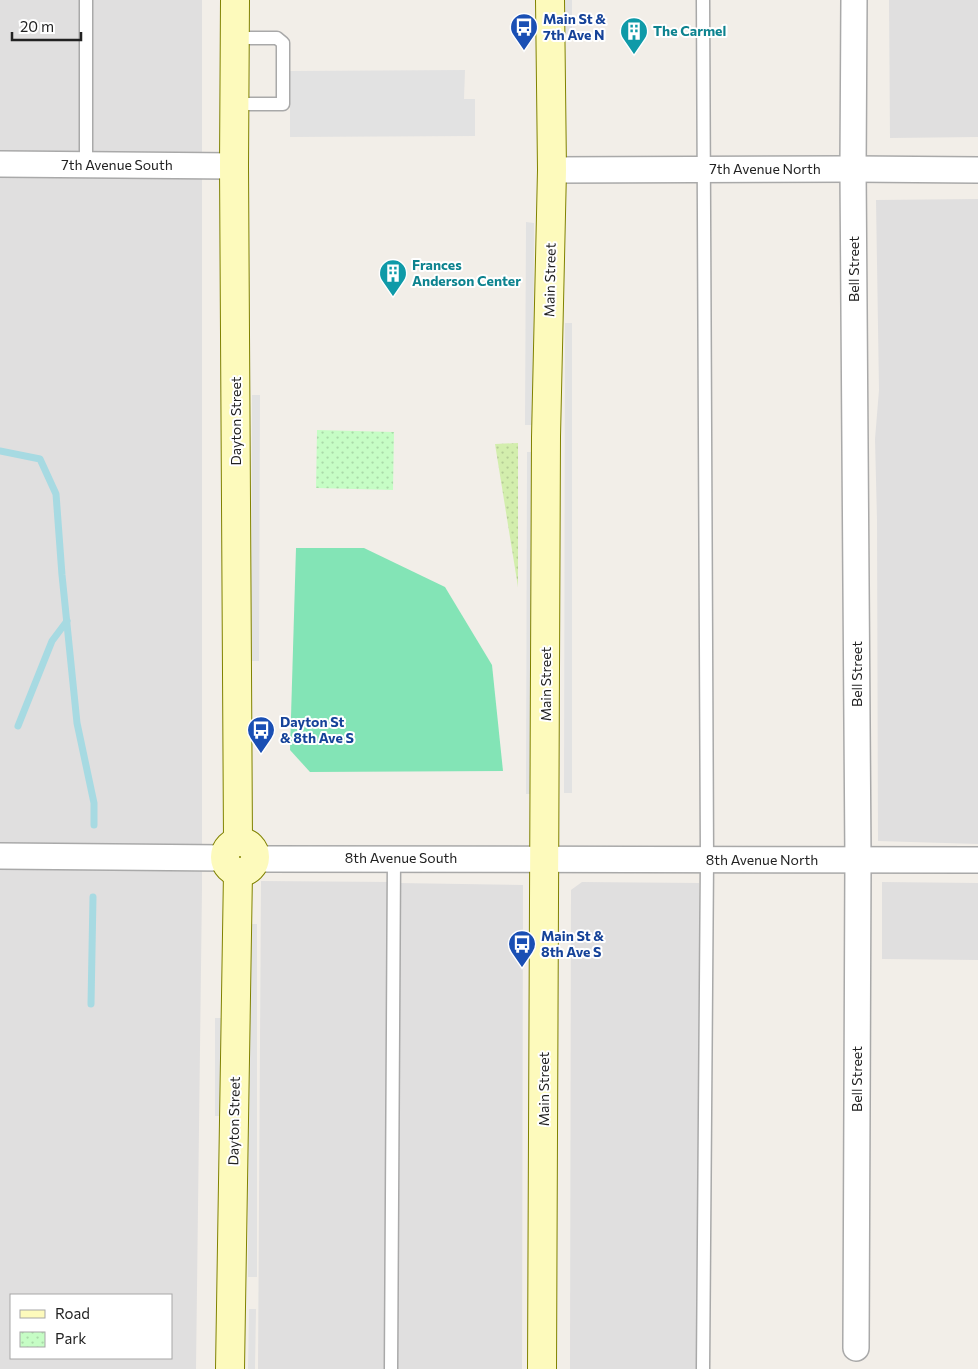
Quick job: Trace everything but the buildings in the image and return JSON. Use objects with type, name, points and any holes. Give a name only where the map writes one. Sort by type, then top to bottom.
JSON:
[{"type":"main road","name":"Dayton Street","points":[[230,1369],[239,858],[234,166],[235,0]]},
{"type":"main road","name":"Main Street","points":[[542,1369],[546,437],[552,170],[550,0]]},
{"type":"street","name":"Bell Street","points":[[854,0],[853,168],[858,860],[856,1348]]},
{"type":"street","name":"7th Avenue South","points":[[0,164],[234,166]]},
{"type":"street","name":"7th Avenue North","points":[[552,170],[853,168],[978,170]]},
{"type":"street","name":"8th Avenue South","points":[[0,856],[545,859]]},
{"type":"street","name":"8th Avenue North","points":[[545,859],[978,860]]},
{"type":"lane","points":[[86,0],[86,165]]},
{"type":"lane","points":[[703,0],[707,859],[703,1369]]},
{"type":"lane","points":[[234,104],[283,104],[283,43],[277,38],[235,38]]},
{"type":"lane","points":[[391,1369],[394,858]]},
{"type":"shaded area","points":[[0,0],[202,0],[202,888],[196,1369],[0,1369]]},
{"type":"shaded area","points":[[564,0],[572,0],[572,35],[564,34]]},
{"type":"shaded area","points":[[889,0],[978,0],[978,137],[890,138]]},
{"type":"shaded area","points":[[465,70],[464,99],[475,99],[475,136],[290,137],[290,71]]},
{"type":"shaded area","points":[[978,199],[978,844],[878,841],[875,439],[879,390],[876,200]]},
{"type":"shaded area","points":[[526,222],[534,223],[533,425],[525,425]]},
{"type":"shaded area","points":[[565,323],[572,323],[572,793],[564,793]]},
{"type":"shaded area","points":[[252,395],[260,395],[259,661],[251,661]]},
{"type":"shaded area","points":[[527,452],[535,452],[534,794],[526,794]]},
{"type":"shaded area","points":[[261,881],[391,882],[386,1369],[258,1369]]},
{"type":"shaded area","points":[[582,882],[699,883],[701,972],[700,1369],[570,1369],[571,890]]},
{"type":"shaded area","points":[[882,882],[978,883],[978,960],[882,959]]},
{"type":"shaded area","points":[[398,883],[523,885],[522,1369],[397,1369]]},
{"type":"shaded area","points":[[249,924],[257,924],[257,1277],[248,1277]]},
{"type":"shaded area","points":[[215,1018],[224,1018],[224,1116],[215,1116]]},
{"type":"shaded area","points":[[249,1309],[256,1309],[255,1369],[248,1369]]},
{"type":"green space","points":[[317,430],[394,432],[393,490],[316,488]]},
{"type":"green space","points":[[518,443],[518,587],[495,444]]},
{"type":"green space","points":[[296,548],[364,548],[445,587],[492,665],[503,771],[310,772],[290,750]]},
{"type":"waterway","points":[[0,451],[40,459],[56,494],[77,723],[94,803],[94,825]]},
{"type":"waterway","points":[[18,726],[52,641],[67,621]]},
{"type":"waterway","points":[[91,1004],[93,897]]},
{"type":"place","name":"Main St & 7th Ave N","points":[[524,51]]},
{"type":"place","name":"The Carmel","points":[[634,55]]},
{"type":"place","name":"Frances Anderson Center","points":[[393,297]]},
{"type":"place","name":"Dayton St & 8th Ave S","points":[[261,754]]},
{"type":"place","name":"Main St & 8th Ave S","points":[[522,968]]}]
